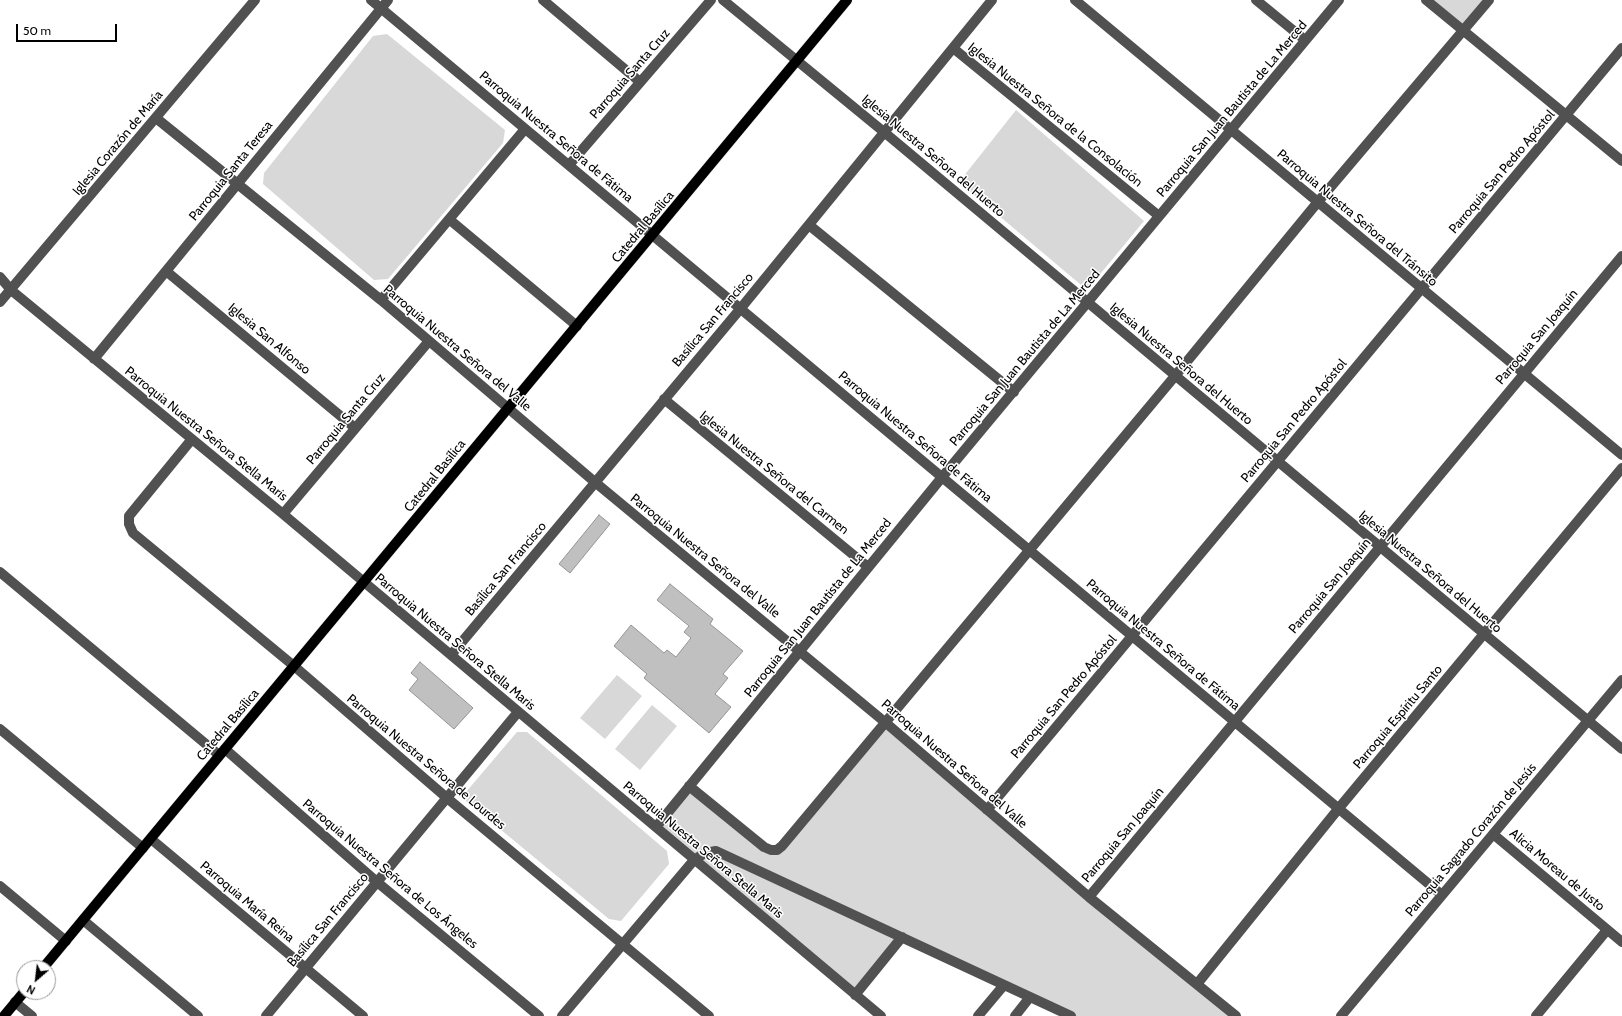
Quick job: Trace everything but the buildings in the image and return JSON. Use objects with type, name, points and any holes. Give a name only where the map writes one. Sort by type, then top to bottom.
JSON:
[{"type":"main road","name":"Catedral Basílica","points":[[50,960],[847,0]]},
{"type":"main road","points":[[4,1016],[15,1002]]},
{"type":"street","name":"Iglesia Corazón de María","points":[[0,302],[254,0]]},
{"type":"street","name":"Parroquia Nuestra Señora de Fátima","points":[[371,0],[384,4],[525,130],[653,234],[943,476],[1132,637],[1442,895]]},
{"type":"street","points":[[543,0],[640,82]]},
{"type":"street","name":"Parroquia Santa Cruz","points":[[569,165],[711,0]]},
{"type":"street","name":"Iglesia Nuestra Señora del Huerto","points":[[723,0],[798,60],[1622,749]]},
{"type":"street","name":"Basílica San Francisco","points":[[451,655],[741,308],[992,0]]},
{"type":"street","name":"Parroquia Nuestra Señora del Tránsito","points":[[1075,0],[1317,203],[1622,455]]},
{"type":"street","points":[[1256,0],[1305,40]]},
{"type":"street","name":"Parroquia San Juan Bautista de La Merced","points":[[656,827],[943,476],[1159,216],[1232,131],[1339,0]]},
{"type":"street","points":[[1426,0],[1622,161]]},
{"type":"street","points":[[689,786],[764,847],[771,850],[777,850],[886,723],[1317,203],[1489,0]]},
{"type":"street","name":"Parroquia Santa Teresa","points":[[94,359],[384,4]]},
{"type":"street","name":"Iglesia Nuestra Señora de la Consolación","points":[[953,48],[1159,216]]},
{"type":"street","name":"Parroquia San Pedro Apóstol","points":[[987,810],[1622,48]]},
{"type":"street","name":"Parroquia Nuestra Señora del Valle","points":[[156,118],[381,300],[596,483],[886,723],[1089,896],[1236,1016]]},
{"type":"street","points":[[381,300],[525,130]]},
{"type":"street","points":[[450,220],[577,326]]},
{"type":"street","points":[[809,225],[1014,392]]},
{"type":"street","name":"Parroquia San Joaquín","points":[[1089,896],[1622,256]]},
{"type":"street","name":"Iglesia San Alfonso","points":[[166,271],[355,428]]},
{"type":"street","name":"Parroquia Nuestra Señora Stella Maris","points":[[0,277],[11,290],[365,582],[881,1016]]},
{"type":"street","name":"Parroquia Santa Cruz","points":[[283,514],[429,342]]},
{"type":"street","name":"Iglesia Nuestra Señora del Carmen","points":[[664,399],[868,567]]},
{"type":"street","name":"Parroquia Nuestra Señora de Lourdes","points":[[192,439],[129,516],[129,524],[133,533],[294,666],[447,798],[709,1016]]},
{"type":"street","name":"Parroquia Espíritu Santo","points":[[1197,984],[1339,808],[1622,468]]},
{"type":"street","name":"Parroquia Nuestra Señora de Los Ángeles","points":[[0,572],[222,752],[539,1016]]},
{"type":"street","name":"Parroquia Sagrado Corazón de Jesús","points":[[1341,1016],[1622,680]]},
{"type":"street","name":"Basílica San Francisco","points":[[266,1016],[518,712]]},
{"type":"street","points":[[0,729],[143,848]]},
{"type":"street","name":"Alicia Moreau de Justo","points":[[1493,834],[1622,942]]},
{"type":"street","name":"Parroquia María Reina","points":[[151,839],[363,1016]]},
{"type":"street","points":[[562,1016],[694,860],[705,854],[716,851],[1071,1016]]},
{"type":"street","points":[[0,886],[66,941]]},
{"type":"street","points":[[83,920],[198,1016]]},
{"type":"street","points":[[1536,1016],[1607,930]]},
{"type":"street","points":[[855,995],[902,938]]},
{"type":"street","points":[[978,1016],[1004,984]]},
{"type":"street","points":[[1015,1016],[1030,997]]},
{"type":"street","points":[[15,1002],[32,1016]]},
{"type":"shaded area","points":[[1428,0],[1487,0],[1462,29]]},
{"type":"shaded area","points":[[387,34],[505,130],[503,143],[388,279],[374,280],[263,184],[264,173],[373,36]]},
{"type":"shaded area","points":[[1016,110],[1144,221],[1087,290],[959,182]]},
{"type":"shaded area","points":[[617,675],[642,696],[605,739],[580,718]]},
{"type":"shaded area","points":[[652,705],[677,726],[640,770],[615,749]]},
{"type":"shaded area","points":[[886,724],[1236,1016],[1072,1016],[902,937],[855,994],[657,827],[690,787],[771,851]]},
{"type":"shaded area","points":[[517,732],[527,732],[667,851],[669,864],[621,921],[609,919],[466,801],[466,792]]}]
